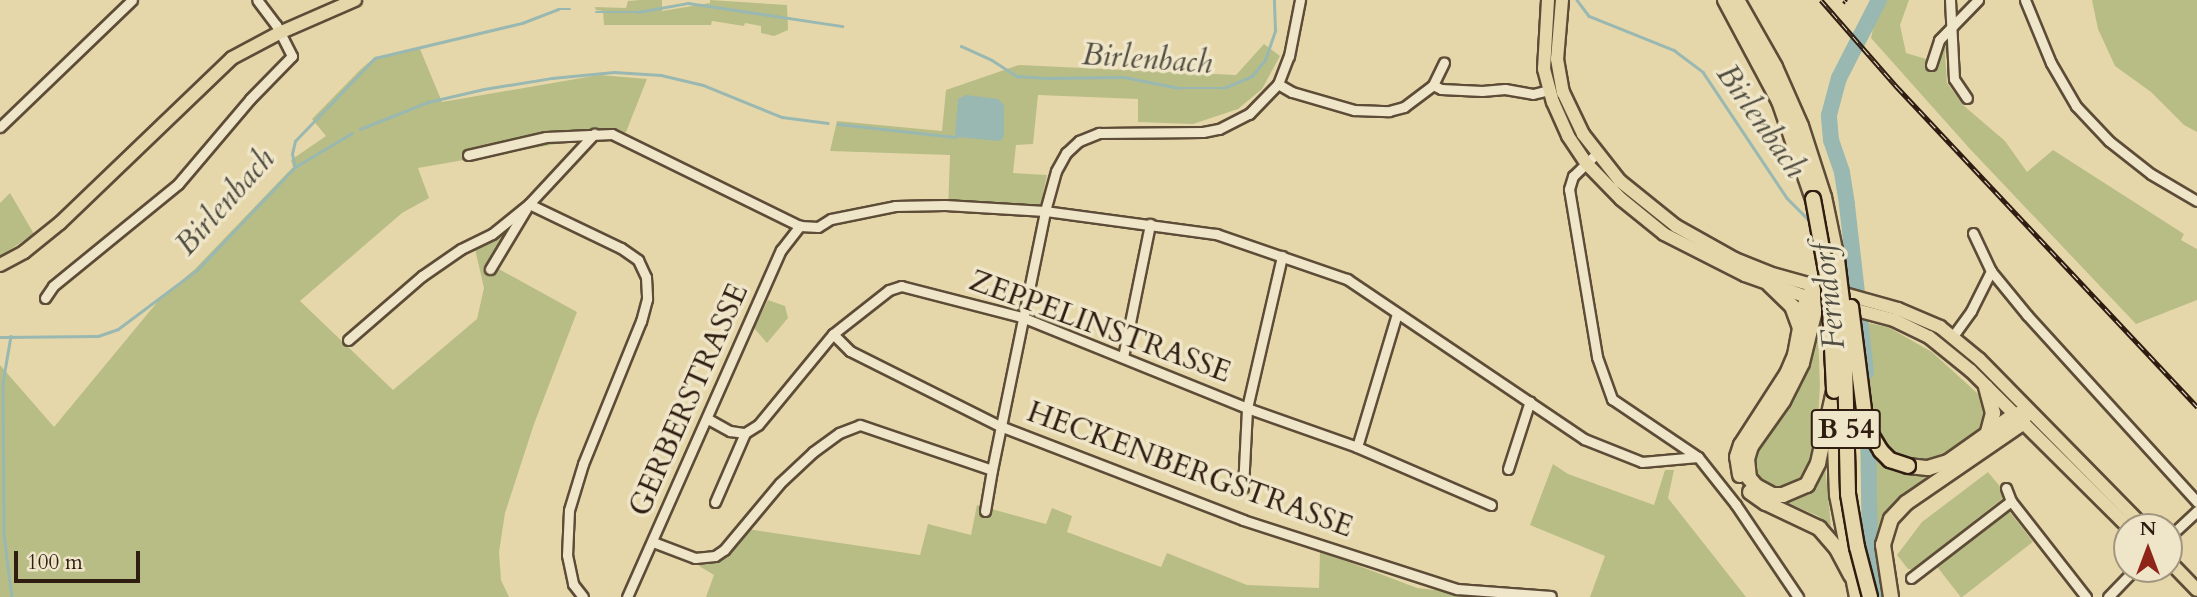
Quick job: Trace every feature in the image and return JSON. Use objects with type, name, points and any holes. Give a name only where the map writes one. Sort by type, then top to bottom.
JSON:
[{"type":"highway","name":"B 54","points":[[1725,0],[1779,101],[1810,188],[1829,287],[1836,495],[1857,597]]},
{"type":"highway","name":"B 54","points":[[1737,0],[1775,67],[1801,126],[1825,197],[1844,317],[1848,494],[1870,597]]},
{"type":"highway","points":[[1837,260],[1847,281],[1866,426],[1881,451],[1890,460],[1908,466],[1939,466],[2020,417]]},
{"type":"highway","points":[[1769,284],[1792,306],[1800,329]]},
{"type":"highway","points":[[1813,294],[1809,340],[1795,381],[1751,446],[1747,469],[1756,486],[1772,495],[1795,493],[1807,485],[1818,463],[1834,391]]},
{"type":"highway","points":[[1813,294],[1787,374],[1746,433],[1737,457],[1742,483],[1766,503],[1801,517],[1829,538],[1851,575]]},
{"type":"highway","points":[[1986,387],[1993,413],[1986,436]]},
{"type":"highway","points":[[1891,597],[1885,569],[1884,536],[1891,519],[1914,497],[2020,417]]},
{"type":"main road","points":[[0,265],[24,252],[60,223],[225,64],[279,33],[355,0]]},
{"type":"main road","points":[[1548,0],[1544,50],[1549,90],[1563,127],[1621,199],[1664,234],[1769,284],[1925,319],[1953,337],[1979,359],[2020,417],[2115,513]]},
{"type":"main road","points":[[1562,0],[1557,49],[1563,92],[1591,159],[1681,230],[1735,259],[1813,294]]},
{"type":"main road","points":[[1872,308],[1929,337],[2128,513]]},
{"type":"main road","points":[[2183,576],[2197,590]]},
{"type":"street","points":[[0,127],[132,0]]},
{"type":"street","points":[[45,298],[53,286],[178,184],[250,99],[292,56],[257,0]]},
{"type":"street","points":[[985,511],[1045,211],[1062,160],[1072,147],[1088,136],[1111,132],[1185,133],[1219,129],[1255,109],[1278,84],[1289,56],[1300,0]]},
{"type":"street","points":[[1950,0],[1954,79],[1967,98]]},
{"type":"street","points":[[1931,65],[1939,40],[1953,22],[1978,0]]},
{"type":"street","points":[[2025,0],[2051,63],[2076,106],[2109,141],[2151,174],[2197,201]]},
{"type":"street","points":[[1278,84],[1336,105],[1371,112],[1404,107],[1433,85],[1444,62]]},
{"type":"street","points":[[1433,85],[1441,89],[1505,89],[1533,94],[1549,90]]},
{"type":"street","points":[[348,340],[422,276],[461,249],[492,234],[529,204],[594,134]]},
{"type":"street","points":[[468,155],[531,140],[612,134],[800,226],[818,227],[831,219],[895,206],[945,205],[1045,211],[1216,234],[1347,279],[1584,439],[1642,462],[1698,457]]},
{"type":"street","points":[[1591,159],[1573,176],[1569,189],[1597,357],[1612,399],[1698,457],[1737,505],[1798,597]]},
{"type":"street","points":[[490,269],[529,204]]},
{"type":"street","points":[[529,204],[621,248],[638,260],[646,276],[646,299],[641,321],[583,464],[569,510],[567,555],[573,584],[583,597]]},
{"type":"street","points":[[1122,357],[1150,225]]},
{"type":"street","name":"GERBERSTRASSE","points":[[627,597],[781,250],[800,226]]},
{"type":"street","points":[[1973,233],[1991,271],[2027,315],[2197,502]]},
{"type":"street","points":[[1247,408],[1282,256]]},
{"type":"street","points":[[1953,337],[1971,311],[1991,271]]},
{"type":"street","name":"ZEPPELINSTRASSE","points":[[715,502],[745,433],[758,425],[775,406],[808,361],[833,334],[889,290],[901,286],[1022,317],[1247,408],[1357,447],[1490,505]]},
{"type":"street","points":[[1357,447],[1397,314]]},
{"type":"street","name":"HECKENBERGSTRASSE","points":[[833,334],[850,351],[1000,426],[1243,520],[1457,589],[1550,596]]},
{"type":"street","points":[[1508,469],[1530,401]]},
{"type":"street","name":"ZEPPELINSTRASSE","points":[[1243,488],[1247,408]]},
{"type":"street","points":[[708,419],[730,431],[745,433]]},
{"type":"street","points":[[653,542],[695,558],[715,556],[724,550],[780,484],[813,452],[839,433],[860,425],[992,470]]},
{"type":"street","points":[[2006,488],[2011,500],[2086,597]]},
{"type":"street","points":[[1911,578],[2011,500]]},
{"type":"street","points":[[2183,524],[2197,510]]},
{"type":"street","points":[[2108,597],[2121,583]]},
{"type":"street","points":[[2121,583],[2124,597]]},
{"type":"green space","points":[[662,0],[662,11],[710,3],[710,0],[787,5],[788,30],[774,36],[761,33],[761,26],[712,21],[711,25],[604,25],[603,11],[596,10],[595,7],[626,8],[628,1]]},
{"type":"green space","points":[[1879,0],[1909,0],[1900,25],[1906,53],[1926,59],[1950,34],[1945,54],[1947,83],[1963,105],[2005,141],[2027,172],[2053,150],[2184,234],[2181,240],[2197,249],[2197,300],[2136,324],[1970,149],[1871,38]]},
{"type":"green space","points":[[2092,0],[2197,0],[2197,132],[2184,125],[2151,92],[2115,66],[2098,29]]},
{"type":"green space","points":[[1264,44],[1280,56],[1262,89],[1238,109],[1193,124],[1138,122],[1138,99],[1038,95],[1033,144],[1016,145],[1013,173],[1047,175],[1038,217],[948,210],[950,155],[830,151],[837,121],[942,131],[946,90],[1019,65],[1236,75]]},
{"type":"green space","points":[[420,49],[442,102],[599,75],[647,79],[626,132],[418,168],[429,198],[402,213],[300,301],[393,390],[477,319],[484,288],[475,249],[510,216],[523,225],[497,268],[577,312],[534,424],[505,513],[499,552],[501,580],[509,597],[0,597],[0,365],[54,427],[159,300],[195,269],[293,167],[291,160],[326,136],[312,119],[375,57]]},
{"type":"green space","points":[[10,193],[34,234],[0,256],[0,203]]},
{"type":"green space","points":[[768,300],[785,306],[788,318],[767,343],[754,328]]},
{"type":"green space","points":[[1863,322],[1888,327],[1932,352],[1977,393],[1985,406],[1985,428],[1950,456],[1920,463],[1889,450],[1878,436],[1869,405]]},
{"type":"green space","points":[[1818,333],[1820,386],[1817,435],[1812,460],[1807,475],[1795,485],[1784,490],[1770,487],[1758,478],[1753,455],[1800,386]]},
{"type":"green space","points":[[1873,453],[1883,463],[1936,475],[1890,508],[1873,538]]},
{"type":"green space","points":[[1553,464],[1568,474],[1654,505],[1665,470],[1674,470],[1668,498],[1746,597],[1590,597],[1605,556],[1530,525]]},
{"type":"green space","points":[[1825,465],[1831,527],[1818,516],[1786,502],[1786,499],[1813,487]]},
{"type":"green space","points":[[1988,472],[2007,495],[1913,569],[1908,569],[1897,555],[1922,522]]},
{"type":"green space","points":[[977,505],[1046,524],[1052,508],[1072,516],[1067,532],[1161,567],[1167,553],[1247,585],[1319,588],[1320,551],[1417,588],[1497,597],[706,597],[714,575],[699,566],[710,554],[747,529],[920,555],[928,524],[971,535]]},
{"type":"green space","points":[[2009,511],[2033,542],[1962,597],[1937,567]]},
{"type":"water","points":[[966,95],[998,99],[1004,105],[1004,136],[1000,141],[955,137],[958,99]]},
{"type":"waterway","name":"Birlenbach","points":[[961,46],[992,60],[1017,76],[1124,77],[1179,88],[1224,88],[1252,76],[1265,60],[1275,31],[1274,0]]},
{"type":"waterway","name":"Birlenbach","points":[[1577,0],[1589,16],[1674,50],[1703,72],[1787,198],[1810,221]]},
{"type":"waterway","name":"Ferndorf","points":[[1866,372],[1847,204],[1842,172],[1831,140],[1829,115],[1839,78],[1879,0]]},
{"type":"waterway","name":"Birlenbach","points":[[596,12],[638,12],[688,3],[842,26]]},
{"type":"waterway","name":"Birlenbach","points":[[0,337],[98,336],[118,329],[197,270],[295,167],[292,154],[295,141],[375,58],[522,23],[558,9],[570,9]]},
{"type":"waterway","points":[[360,129],[428,102],[484,89],[614,72],[661,75],[703,85],[782,117],[828,123]]},
{"type":"waterway","points":[[838,124],[955,137]]},
{"type":"waterway","points":[[295,167],[352,133]]},
{"type":"waterway","name":"Birlenbach","points":[[1842,254],[1856,271]]},
{"type":"waterway","points":[[11,336],[3,383],[4,535],[12,597]]},
{"type":"waterway","name":"Ferndorf","points":[[1868,426],[1870,547],[1885,597]]},
{"type":"railway","points":[[1821,0],[1897,87],[2197,407]]}]
